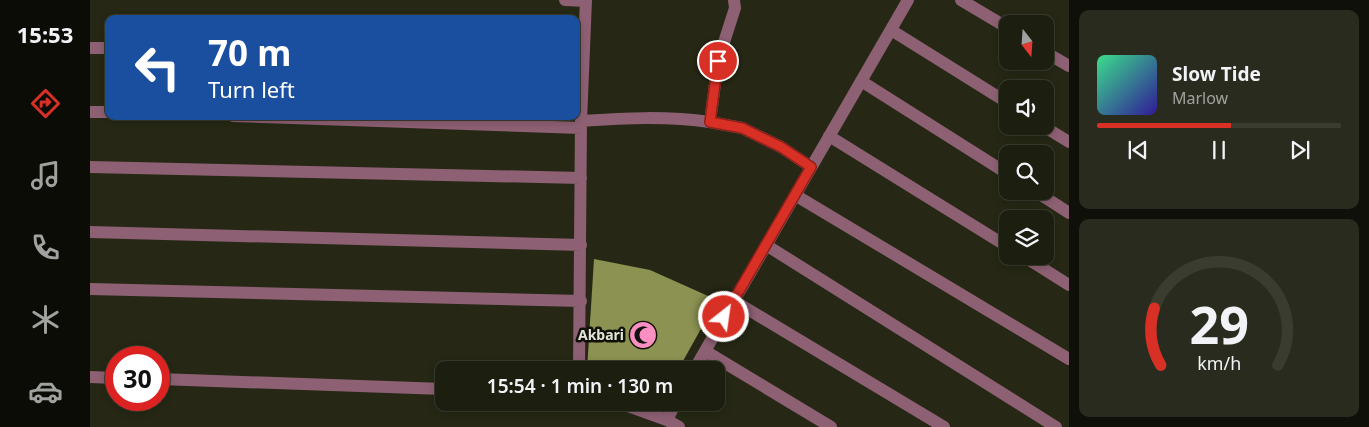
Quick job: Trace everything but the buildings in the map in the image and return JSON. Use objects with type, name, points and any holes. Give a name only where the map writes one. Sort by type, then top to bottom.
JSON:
[{"type":"street","points":[[565,0],[586,0],[580,64],[579,361]]},
{"type":"street","points":[[710,122],[718,61],[734,8],[734,0]]},
{"type":"street","points":[[699,361],[908,0]]},
{"type":"street","points":[[961,0],[999,23]]},
{"type":"street","points":[[891,30],[999,98]]},
{"type":"street","points":[[90,48],[105,48]]},
{"type":"street","points":[[1054,57],[1069,66]]},
{"type":"street","points":[[861,81],[999,168]]},
{"type":"street","points":[[90,112],[105,112]]},
{"type":"street","points":[[407,120],[581,124],[644,117],[677,117],[742,128],[781,147],[811,167]]},
{"type":"street","points":[[1054,132],[1069,142]]},
{"type":"street","points":[[829,136],[999,241]]},
{"type":"street","points":[[90,167],[581,178]]},
{"type":"street","points":[[795,195],[1069,360]]},
{"type":"street","points":[[1049,200],[1069,213]]},
{"type":"street","points":[[90,232],[580,245]]},
{"type":"street","points":[[766,246],[1056,427]]},
{"type":"street","points":[[1037,265],[1069,285]]},
{"type":"street","points":[[90,288],[580,301]]},
{"type":"street","points":[[734,300],[944,427]]},
{"type":"street","points":[[704,351],[831,427]]},
{"type":"street","points":[[90,377],[105,378]]},
{"type":"street","points":[[170,380],[435,389]]},
{"type":"street","points":[[642,411],[667,420],[679,427]]},
{"type":"street","points":[[667,420],[672,411]]},
{"type":"place","name":"Akbari","points":[[643,335]]},
{"type":"route","points":[[718,61],[710,122],[742,128],[781,147],[811,167],[724,317]]}]
